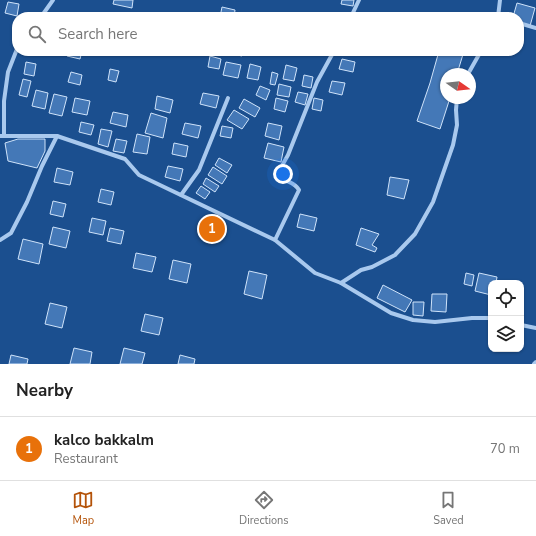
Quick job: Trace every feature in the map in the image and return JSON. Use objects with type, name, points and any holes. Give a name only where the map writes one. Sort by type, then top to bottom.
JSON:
[{"type":"street","points":[[45,12],[53,0]]},
{"type":"street","points":[[353,12],[359,0]]},
{"type":"street","points":[[499,12],[500,0]]},
{"type":"street","points":[[524,24],[536,28]]},
{"type":"street","points":[[14,56],[8,72],[2,135],[57,136],[125,159],[139,175],[275,240],[316,273],[341,283],[391,313],[413,320],[435,322],[472,318],[488,318]]},
{"type":"street","points":[[275,240],[299,190],[296,186],[283,180],[279,176],[279,171],[288,155],[317,82],[331,56]]},
{"type":"street","points":[[471,68],[478,56]]},
{"type":"street","points":[[181,195],[199,170],[228,98]]},
{"type":"street","points":[[341,283],[361,270],[372,267],[395,255],[415,234],[433,202],[453,144],[457,125],[456,104]]},
{"type":"street","points":[[0,240],[11,233],[57,136]]},
{"type":"street","points":[[524,325],[536,328]]},
{"type":"building","points":[[114,0],[133,0],[132,8],[113,4]]},
{"type":"building","points":[[342,0],[354,0],[353,6],[341,4]]},
{"type":"building","points":[[8,2],[19,4],[18,12],[12,12],[12,15],[5,13]]},
{"type":"building","points":[[517,3],[535,8],[530,26],[524,24],[524,12],[514,12]]},
{"type":"building","points":[[222,7],[235,10],[235,12],[221,12]]},
{"type":"building","points":[[67,56],[81,56],[80,59]]},
{"type":"building","points":[[210,56],[221,59],[219,69],[208,67]]},
{"type":"building","points":[[438,56],[462,56],[459,68],[440,68],[440,104],[448,104],[440,129],[417,121]]},
{"type":"building","points":[[342,59],[355,62],[353,72],[339,69]]},
{"type":"building","points":[[26,62],[36,64],[34,76],[24,74]]},
{"type":"building","points":[[226,62],[241,65],[238,78],[223,75]]},
{"type":"building","points":[[250,64],[261,67],[258,80],[247,78]]},
{"type":"building","points":[[286,65],[297,68],[294,81],[283,79]]},
{"type":"building","points":[[110,69],[119,71],[116,82],[108,80]]},
{"type":"building","points":[[71,72],[82,75],[80,85],[68,82]]},
{"type":"building","points":[[272,72],[278,74],[275,85],[270,84]]},
{"type":"building","points":[[304,75],[313,77],[311,88],[302,86]]},
{"type":"building","points":[[23,79],[31,81],[27,97],[19,95]]},
{"type":"building","points":[[332,81],[345,83],[342,95],[329,92]]},
{"type":"building","points":[[279,84],[291,87],[289,97],[277,95]]},
{"type":"building","points":[[260,86],[270,90],[266,100],[256,95]]},
{"type":"building","points":[[36,90],[48,93],[45,109],[32,106]]},
{"type":"building","points":[[298,92],[308,94],[305,105],[295,102]]},
{"type":"building","points":[[203,93],[219,96],[216,108],[200,104]]},
{"type":"building","points":[[54,94],[67,97],[62,116],[49,113]]},
{"type":"building","points":[[157,96],[173,100],[170,113],[155,109]]},
{"type":"building","points":[[75,98],[90,101],[87,115],[72,112]]},
{"type":"building","points":[[276,98],[288,101],[285,112],[274,109]]},
{"type":"building","points":[[314,98],[323,100],[321,111],[312,109]]},
{"type":"building","points":[[244,99],[260,108],[255,117],[239,108]]},
{"type":"building","points":[[234,110],[249,119],[242,129],[227,120]]},
{"type":"building","points":[[113,112],[128,115],[126,127],[110,123]]},
{"type":"building","points":[[151,113],[167,118],[163,138],[145,133]]},
{"type":"building","points":[[81,122],[94,125],[91,135],[79,132]]},
{"type":"building","points":[[185,123],[201,126],[198,138],[182,134]]},
{"type":"building","points":[[268,123],[282,126],[279,140],[265,136]]},
{"type":"building","points":[[222,126],[233,128],[231,138],[220,136]]},
{"type":"building","points":[[101,129],[112,131],[108,147],[98,144]]},
{"type":"building","points":[[137,134],[150,137],[147,154],[133,152]]},
{"type":"building","points":[[18,139],[45,139],[45,151],[37,168],[8,161],[5,143]]},
{"type":"building","points":[[116,139],[127,141],[124,153],[113,151]]},
{"type":"building","points":[[174,143],[188,146],[186,157],[172,154]]},
{"type":"building","points":[[268,143],[284,147],[281,162],[264,158]]},
{"type":"building","points":[[219,158],[232,165],[227,173],[215,165]]},
{"type":"building","points":[[168,166],[183,169],[180,181],[165,177]]},
{"type":"building","points":[[213,167],[227,176],[222,184],[208,175]]},
{"type":"building","points":[[57,168],[73,172],[70,185],[54,182]]},
{"type":"building","points":[[390,177],[409,180],[404,199],[387,195]]},
{"type":"building","points":[[206,178],[219,186],[215,192],[203,184]]},
{"type":"building","points":[[201,186],[210,192],[205,199],[196,193]]},
{"type":"building","points":[[101,189],[114,192],[111,205],[98,202]]},
{"type":"building","points":[[53,201],[66,204],[63,217],[50,214]]},
{"type":"building","points":[[300,214],[317,218],[314,231],[297,227]]},
{"type":"building","points":[[92,218],[106,221],[103,235],[89,232]]},
{"type":"building","points":[[53,227],[70,231],[66,248],[49,244]]},
{"type":"building","points":[[110,228],[124,231],[121,244],[107,241]]},
{"type":"building","points":[[361,228],[379,234],[372,245],[377,248],[375,252],[356,245]]},
{"type":"building","points":[[23,239],[43,244],[39,264],[18,259]]},
{"type":"building","points":[[136,253],[156,257],[152,272],[133,268]]},
{"type":"building","points":[[173,260],[191,264],[187,283],[169,279]]},
{"type":"building","points":[[249,271],[267,275],[262,299],[244,294]]},
{"type":"building","points":[[466,273],[474,275],[472,286],[464,284]]},
{"type":"building","points":[[479,273],[497,277],[496,280],[488,280],[488,294],[475,291]]},
{"type":"building","points":[[383,285],[412,300],[405,312],[377,298]]},
{"type":"building","points":[[432,294],[447,294],[446,312],[431,311]]},
{"type":"building","points":[[413,302],[424,302],[423,316],[413,315]]},
{"type":"building","points":[[50,303],[67,307],[62,328],[45,324]]},
{"type":"building","points":[[145,314],[163,318],[159,335],[141,331]]},
{"type":"building","points":[[74,348],[92,352],[90,364],[70,364]]},
{"type":"building","points":[[124,348],[145,353],[142,364],[120,364]]},
{"type":"building","points":[[11,355],[28,359],[27,364],[9,364]]},
{"type":"building","points":[[180,355],[195,359],[194,364],[178,364]]},
{"type":"place","name":"kalco bakkalm","points":[[212,229]]}]
